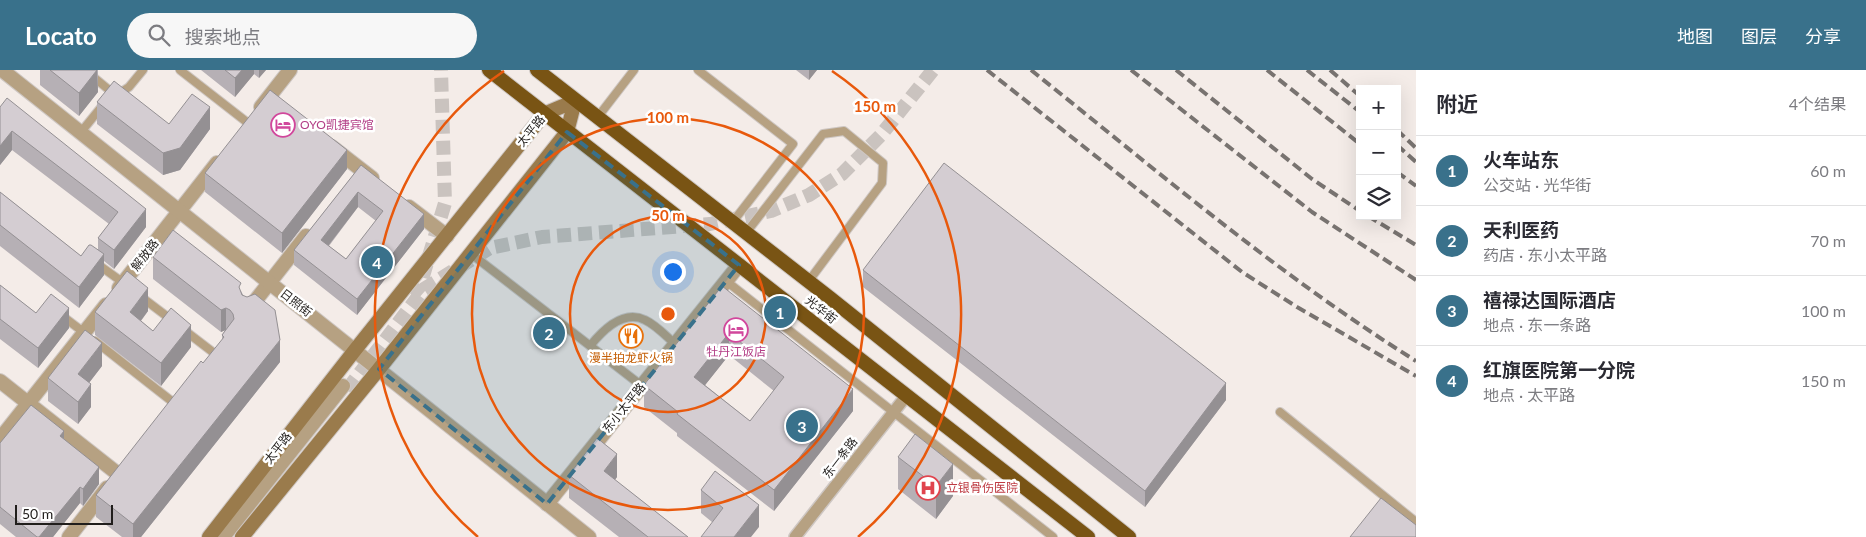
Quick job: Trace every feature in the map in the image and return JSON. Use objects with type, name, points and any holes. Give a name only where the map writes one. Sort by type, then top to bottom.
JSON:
[{"type":"highway","name":"光华街","points":[[489,70],[1088,537]]},
{"type":"highway","name":"光华街","points":[[541,71],[575,101],[746,233],[1129,537]]},
{"type":"main road","name":"太平路","points":[[209,537],[355,350],[544,114],[575,101]]},
{"type":"main road","points":[[242,537],[379,369],[567,132],[575,101]]},
{"type":"street","points":[[245,126],[272,100],[290,70]]},
{"type":"street","name":"日照街","points":[[3,72],[589,537]]},
{"type":"street","points":[[322,138],[356,172],[381,185]]},
{"type":"street","name":"解放路","points":[[0,439],[225,152]]},
{"type":"street","points":[[396,196],[447,236]]},
{"type":"street","points":[[248,310],[311,229]]},
{"type":"street","name":"东小太平路","points":[[547,504],[739,265]]},
{"type":"street","points":[[204,365],[217,349]]},
{"type":"street","points":[[0,381],[121,470],[69,537]]},
{"type":"street","points":[[223,537],[345,388],[230,537]]},
{"type":"street","name":"东一条路","points":[[795,537],[907,396]]},
{"type":"street","points":[[164,416],[177,399]]},
{"type":"lane","points":[[87,70],[124,101]]},
{"type":"lane","points":[[81,132],[115,94],[129,87],[143,70]]},
{"type":"lane","points":[[180,70],[245,126]]},
{"type":"lane","points":[[597,118],[634,70]]},
{"type":"lane","points":[[698,70],[793,144],[732,223]]},
{"type":"lane","points":[[746,233],[823,134],[844,131],[883,163],[882,183],[808,282]]},
{"type":"lane","points":[[470,253],[642,386]]},
{"type":"lane","points":[[91,258],[217,349]]},
{"type":"lane","points":[[726,282],[1053,537]]},
{"type":"lane","points":[[56,311],[177,399]]},
{"type":"lane","points":[[590,346],[614,321],[632,318],[644,319],[676,344]]},
{"type":"lane","points":[[1280,412],[1382,500],[1416,522]]},
{"type":"highlighted area","points":[[567,132],[739,265],[547,504],[379,369]]},
{"type":"building","points":[[50,70],[97,70],[79,93]]},
{"type":"building","points":[[225,70],[242,70],[235,78]]},
{"type":"building","points":[[114,81],[169,124],[192,94],[210,107],[180,148],[163,153],[97,102]]},
{"type":"building","points":[[270,90],[347,150],[282,233],[205,173]]},
{"type":"building","points":[[7,98],[146,209],[114,250],[98,238],[118,212],[12,131],[0,146],[0,107]]},
{"type":"building","points":[[944,163],[1226,383],[1145,491],[863,270]]},
{"type":"building","points":[[361,165],[424,214],[357,299],[294,250]],"holes":[[[358,192],[383,211],[346,259],[321,240]]]},
{"type":"building","points":[[0,192],[81,256],[89,245],[104,254],[79,287],[0,225]]},
{"type":"building","points":[[173,230],[241,283],[239,287],[242,295],[247,297],[255,294],[275,310],[280,340],[133,524],[96,495],[201,361],[203,363],[224,337],[222,335],[234,319],[230,310],[226,308],[221,310],[153,257]]},
{"type":"building","points":[[127,271],[148,288],[130,312],[153,331],[171,308],[191,325],[161,363],[95,312]]},
{"type":"building","points":[[0,285],[36,313],[51,294],[69,308],[38,348],[0,319]]},
{"type":"building","points":[[722,286],[853,389],[774,490],[677,414],[678,412],[644,385]],"holes":[[[729,333],[784,377],[750,421],[694,377]]]},
{"type":"building","points":[[85,330],[102,343],[78,374],[91,384],[78,402],[48,378]]},
{"type":"building","points":[[31,405],[64,431],[60,436],[99,467],[83,489],[80,487],[39,537],[0,507],[0,443]]},
{"type":"building","points":[[915,434],[953,464],[936,486],[898,457]]},
{"type":"building","points":[[597,438],[617,454],[604,471],[688,537],[648,537],[569,475]]},
{"type":"building","points":[[715,471],[759,505],[734,537],[701,537],[723,508],[701,490]]},
{"type":"building","points":[[1381,498],[1416,525],[1416,537],[1350,537]]},
{"type":"tunnel","points":[[412,295],[420,286],[445,203],[441,70]]},
{"type":"tunnel","points":[[347,390],[424,289],[490,248],[542,237],[710,224],[771,211],[809,195],[842,174],[881,135],[933,70]]},
{"type":"railway","points":[[987,70],[1242,272],[1297,307],[1416,376]]},
{"type":"railway","points":[[1031,70],[1267,258],[1316,294],[1416,361]]},
{"type":"railway","points":[[1131,70],[1312,212],[1416,280]]},
{"type":"railway","points":[[1176,70],[1312,179],[1356,208]]},
{"type":"railway","points":[[1267,70],[1356,141]]},
{"type":"railway","points":[[1307,70],[1356,109]]},
{"type":"railway","points":[[1330,70],[1356,93]]},
{"type":"railway","points":[[1401,134],[1416,148]]},
{"type":"railway","points":[[1401,149],[1416,162]]},
{"type":"railway","points":[[1401,175],[1416,186]]},
{"type":"railway","points":[[1375,220],[1416,245]]},
{"type":"place","name":"OYO凯捷宾馆","points":[[283,125]]},
{"type":"place","name":"红旗医院第一分院","points":[[377,262]]},
{"type":"place","name":"火车站东","points":[[780,312]]},
{"type":"place","name":"牡丹江饭店","points":[[736,330]]},
{"type":"place","name":"天利医药","points":[[549,333]]},
{"type":"place","name":"漫半拍龙虾火锅","points":[[631,336]]},
{"type":"place","name":"禧禄达国际酒店","points":[[802,426]]},
{"type":"place","name":"立银骨伤医院","points":[[928,488]]}]
